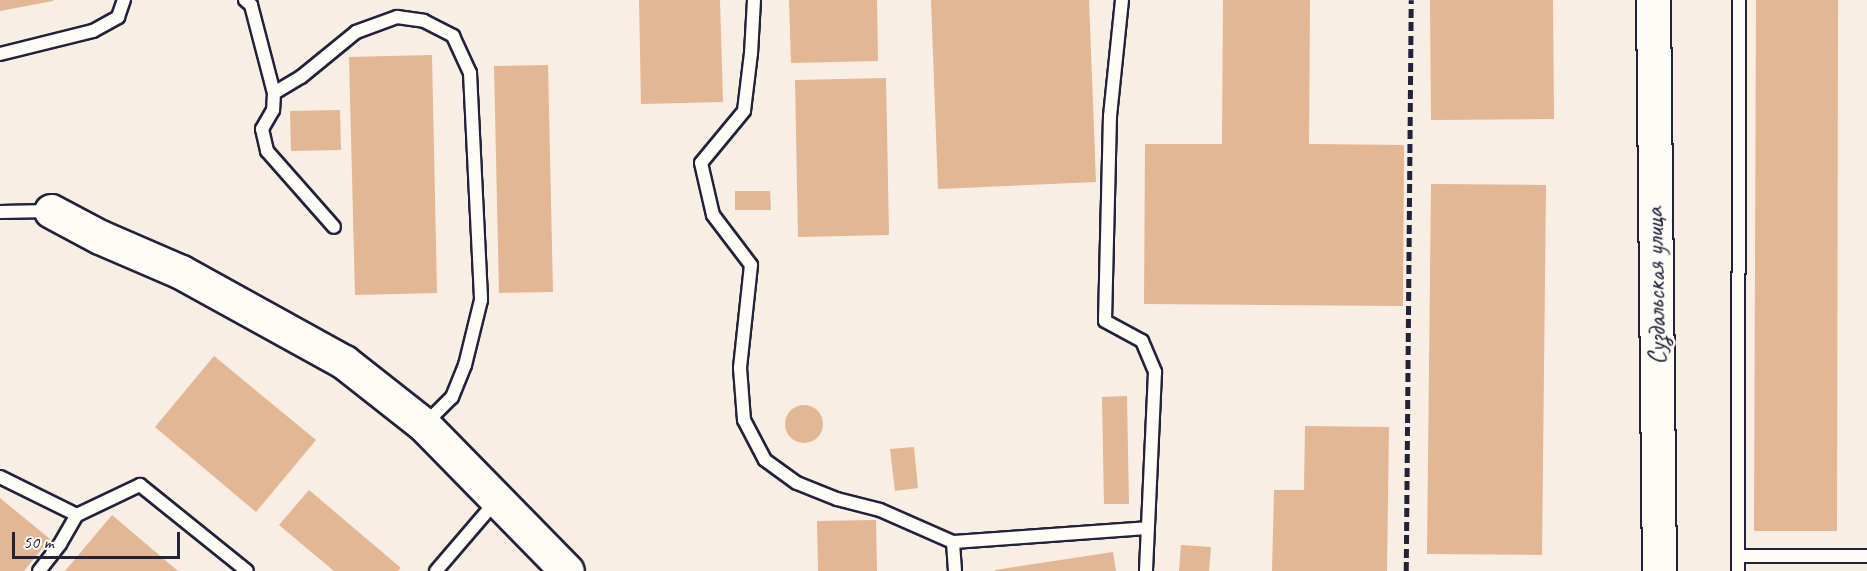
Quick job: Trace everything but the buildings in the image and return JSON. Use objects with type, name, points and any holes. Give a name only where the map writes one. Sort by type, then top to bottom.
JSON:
[{"type":"street","name":"Суздальская улица","points":[[1653,0],[1659,571]]},
{"type":"street","points":[[51,211],[100,237],[181,272],[344,362],[424,425],[567,571]]},
{"type":"lane","points":[[0,54],[93,31],[117,17],[124,0]]},
{"type":"lane","points":[[245,0],[251,5],[274,93],[273,110],[262,129],[267,152],[334,227]]},
{"type":"lane","points":[[754,0],[744,111],[701,163],[713,215],[751,265],[740,368],[744,420],[765,460],[796,483],[837,499],[880,510],[953,542],[1147,528]]},
{"type":"lane","points":[[1122,0],[1110,116],[1105,321],[1142,341],[1155,372],[1146,571]]},
{"type":"lane","points":[[1738,571],[1739,0]]},
{"type":"lane","points":[[274,93],[301,77],[356,32],[397,17],[424,21],[453,36],[470,73],[481,300],[465,365],[452,397],[424,425]]},
{"type":"lane","points":[[0,212],[51,211]]},
{"type":"lane","points":[[0,477],[76,515]]},
{"type":"lane","points":[[39,571],[60,544],[76,515],[140,485],[247,571]]},
{"type":"lane","points":[[436,571],[497,500]]},
{"type":"lane","points":[[953,542],[955,571]]},
{"type":"lane","points":[[1738,556],[1867,556]]},
{"type":"railway","points":[[1406,571],[1411,0]]}]
